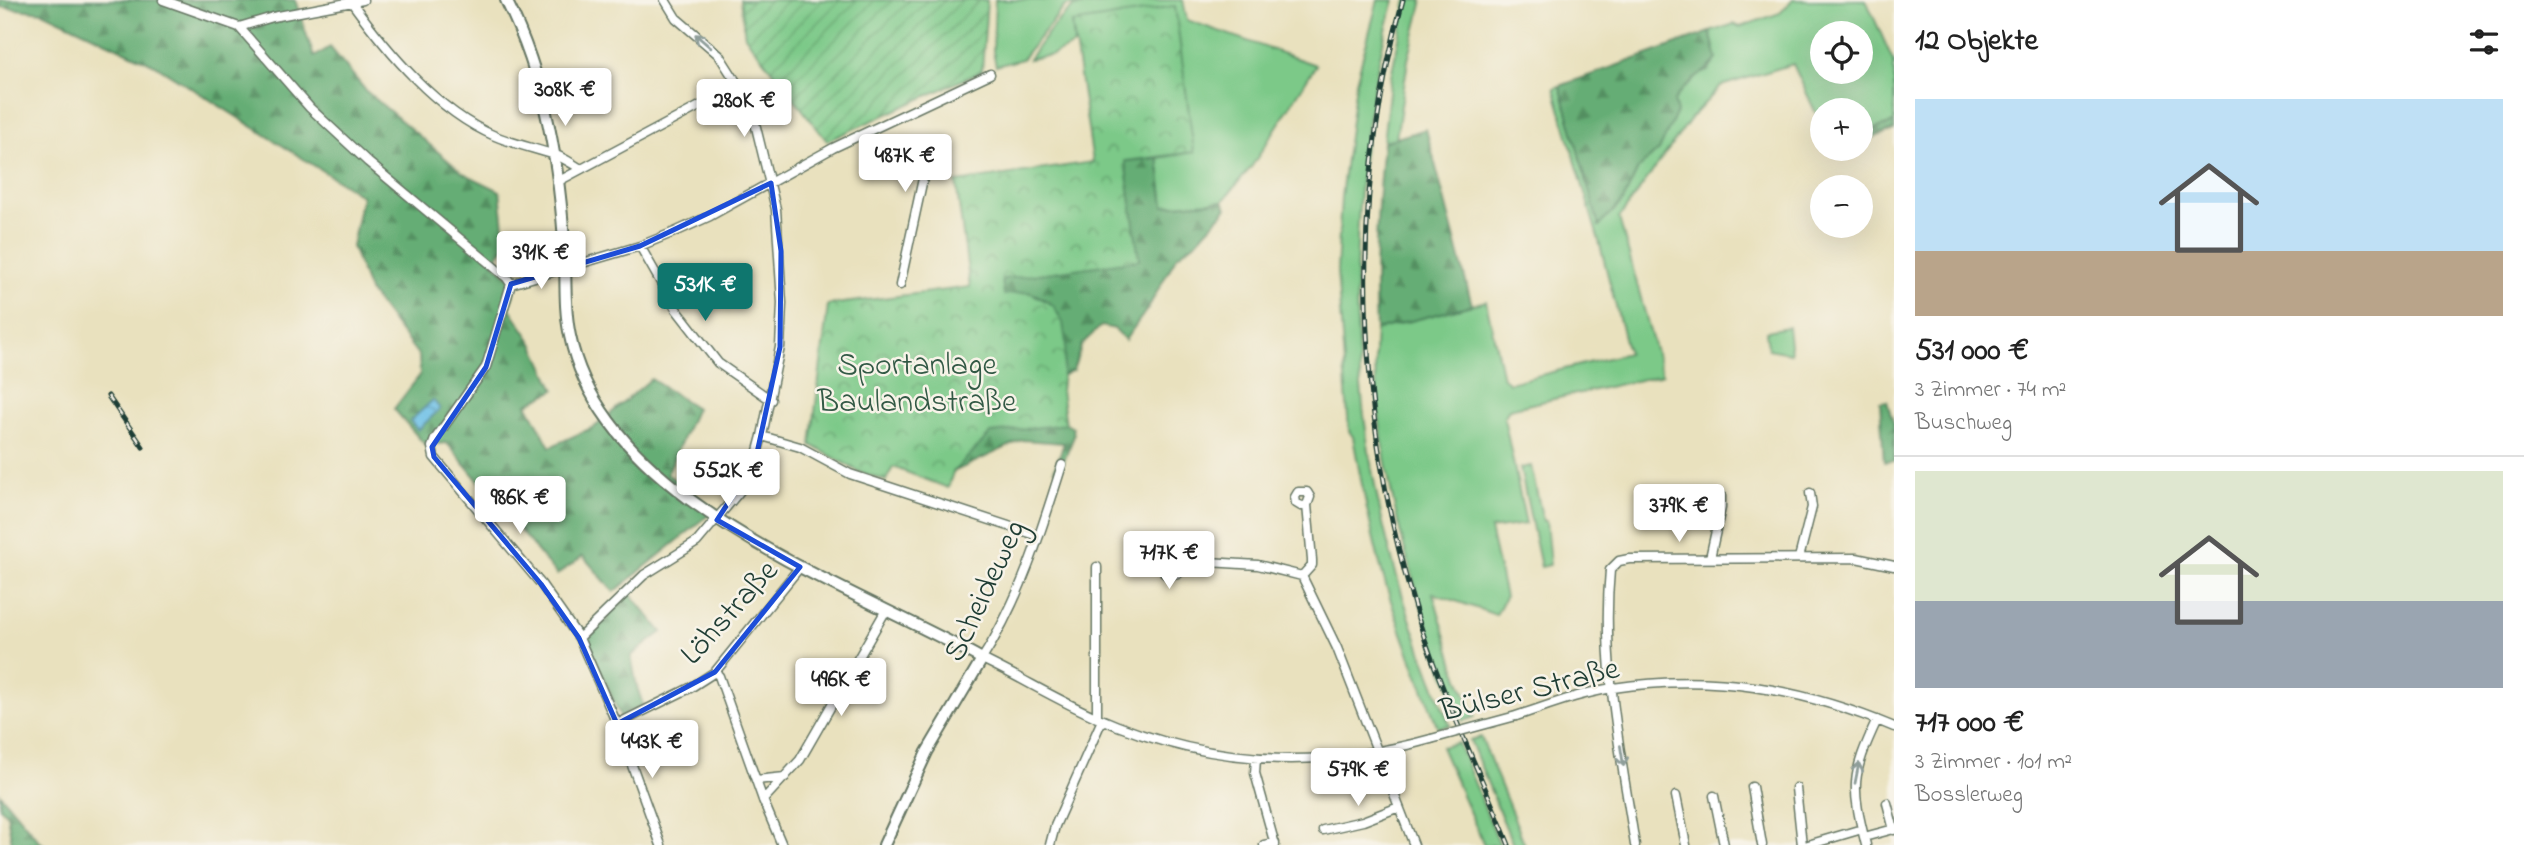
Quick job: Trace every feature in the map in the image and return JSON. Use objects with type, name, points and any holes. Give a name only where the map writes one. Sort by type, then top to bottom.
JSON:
[{"type":"street","points":[[163,0],[239,27],[310,108],[368,162],[491,263],[511,284]]},
{"type":"street","points":[[239,27],[273,17],[363,0]]},
{"type":"street","points":[[506,0],[531,60],[555,154],[570,337],[584,380],[602,413],[636,454],[717,520],[800,568],[982,659]]},
{"type":"street","points":[[579,638],[644,575],[697,542],[745,485],[762,436],[780,347],[781,251],[772,183],[755,123],[739,85],[719,55],[676,18],[665,0]]},
{"type":"street","points":[[350,1],[410,74],[464,118],[493,135],[537,151],[555,154],[581,169]]},
{"type":"street","points":[[511,284],[640,246],[710,216],[817,156],[990,74]]},
{"type":"street","points":[[557,182],[739,85]]},
{"type":"street","points":[[858,136],[926,153],[927,160],[900,285]]},
{"type":"street","points":[[640,246],[676,309],[718,363],[771,400]]},
{"type":"street","points":[[511,284],[486,367],[435,439],[432,447],[434,457],[541,584],[579,638],[617,724],[661,845]]},
{"type":"street","points":[[762,436],[800,447],[850,474],[1039,536]]},
{"type":"street","name":"Scheideweg","points":[[884,845],[927,752],[1004,623],[1039,536],[1062,465]]},
{"type":"street","points":[[1799,558],[1812,507],[1810,493]]},
{"type":"street","points":[[1710,558],[1721,496]]},
{"type":"street","points":[[1302,576],[1312,565],[1307,505]]},
{"type":"street","points":[[1635,845],[1607,639],[1610,570],[1619,561],[1629,559],[1856,558],[1893,563]]},
{"type":"street","points":[[1180,561],[1258,565],[1302,576]]},
{"type":"street","points":[[1050,845],[1055,825],[1100,719],[1097,567]]},
{"type":"street","name":"Löhstraße","points":[[617,724],[690,688],[715,672],[800,568]]},
{"type":"street","points":[[1302,576],[1337,648],[1413,845]]},
{"type":"street","points":[[763,800],[800,760],[886,610]]},
{"type":"street","name":"Bülser Straße","points":[[982,659],[1100,719],[1178,745],[1256,759],[1321,759],[1377,752],[1612,688],[1700,681],[1783,690],[1819,699],[1894,727]]},
{"type":"street","points":[[715,672],[719,676],[782,845]]},
{"type":"street","points":[[1864,837],[1854,787],[1857,767],[1877,720]]},
{"type":"street","points":[[1256,759],[1255,773],[1275,844],[1264,845]]},
{"type":"street","points":[[756,780],[788,776]]},
{"type":"street","points":[[1752,787],[1762,845]]},
{"type":"street","points":[[1797,788],[1802,845]]},
{"type":"street","points":[[1676,796],[1686,845]]},
{"type":"street","points":[[1714,796],[1724,845]]},
{"type":"street","points":[[1808,845],[1894,830],[1887,803]]},
{"type":"street","points":[[1323,830],[1363,821],[1399,807]]},
{"type":"highlighted area","points":[[771,183],[781,251],[780,347],[755,462],[717,520],[800,567],[715,672],[617,724],[579,638],[541,584],[434,457],[432,447],[486,367],[511,284],[640,246]]},
{"type":"green space","points":[[0,0],[295,0],[314,57],[330,47],[366,91],[463,173],[500,191],[506,245],[492,262],[509,276],[515,290],[509,307],[533,343],[555,390],[527,404],[550,447],[596,426],[651,379],[696,408],[667,474],[715,510],[614,592],[583,556],[557,575],[447,443],[425,445],[394,409],[420,375],[419,356],[369,291],[352,247],[362,196],[155,65],[43,12],[0,7]]},
{"type":"green space","points":[[740,0],[987,0],[982,71],[827,141],[745,36]]},
{"type":"green space","points":[[995,0],[1105,0],[1065,6],[1022,59],[996,66],[993,51]]},
{"type":"green space","points":[[1134,0],[1183,0],[1187,20],[1316,65],[1252,166],[1223,201],[1164,206],[1158,158],[1194,152],[1072,23],[1074,45],[1053,55],[1029,59],[1054,25],[1073,7]]},
{"type":"green space","points":[[1378,0],[1394,0],[1378,65],[1359,200],[1356,270],[1363,407],[1373,475],[1393,564],[1415,634],[1450,725],[1438,728],[1387,588],[1369,519],[1353,437],[1349,431],[1337,271],[1341,197],[1356,82]]},
{"type":"green space","points":[[1407,0],[1423,0],[1408,60],[1396,139],[1383,142],[1391,76]]},
{"type":"green space","points":[[1793,0],[1866,0],[1894,63],[1894,123],[1873,129],[1873,98],[1810,98],[1810,100],[1793,64],[1721,86],[1692,117],[1619,218],[1662,375],[1509,409],[1504,418],[1526,524],[1490,529],[1505,597],[1496,615],[1433,593],[1455,668],[1475,717],[1463,721],[1424,615],[1394,507],[1378,407],[1376,330],[1486,301],[1503,378],[1509,383],[1628,353],[1599,241],[1554,88],[1560,86],[1599,225],[1623,201],[1638,169],[1659,150],[1679,91],[1696,76],[1708,71],[1717,59],[1710,32],[1734,24],[1740,27],[1780,13]]},
{"type":"green space","name":"Sportanlage Baulandstraße","points":[[1175,6],[1194,152],[1125,161],[1139,260],[1002,279],[1004,295],[1029,292],[1053,305],[1063,323],[1066,343],[1061,391],[1066,424],[991,433],[953,472],[948,488],[893,467],[886,481],[858,471],[811,445],[828,305],[970,287],[956,182],[1093,162],[1072,23]]},
{"type":"green space","points":[[1710,32],[1717,59],[1678,94],[1674,101],[1677,112],[1659,150],[1638,169],[1623,201],[1599,226],[1560,86]]},
{"type":"green space","points":[[1894,123],[1894,130],[1873,137],[1873,129]]},
{"type":"green space","points":[[1426,129],[1472,305],[1376,330],[1376,236],[1383,142]]},
{"type":"green space","points":[[1158,158],[1164,206],[1223,201],[1227,208],[1197,241],[1177,256],[1148,308],[1125,340],[1115,329],[1101,326],[1082,344],[1073,370],[1062,376],[1064,339],[1059,316],[1044,299],[1031,293],[1004,295],[1002,279],[1139,260],[1125,161]]},
{"type":"green space","points":[[1788,327],[1791,353],[1768,349],[1766,331]]},
{"type":"green space","points":[[1887,401],[1894,426],[1894,461],[1884,462],[1880,402]]},
{"type":"green space","points":[[1066,424],[1073,428],[1074,436],[1060,470],[1054,470],[1064,443],[1022,440],[953,472],[991,433]]},
{"type":"green space","points":[[1531,466],[1543,521],[1546,521],[1550,565],[1541,567],[1520,468]]},
{"type":"green space","points":[[630,593],[662,632],[631,656],[643,705],[620,716],[586,641]]},
{"type":"green space","points":[[1481,737],[1525,845],[1513,845],[1470,740]]},
{"type":"green space","points":[[1458,743],[1500,845],[1484,845],[1441,747]]},
{"type":"green space","points":[[0,794],[44,845],[12,844],[7,814],[0,808]]},
{"type":"water","points":[[433,400],[440,409],[418,430],[410,421]]},
{"type":"railway","points":[[1403,0],[1386,74],[1374,148],[1367,224],[1366,300],[1370,376],[1379,451],[1393,525],[1422,630],[1509,845]]},
{"type":"railway","points":[[108,396],[143,447]]}]
